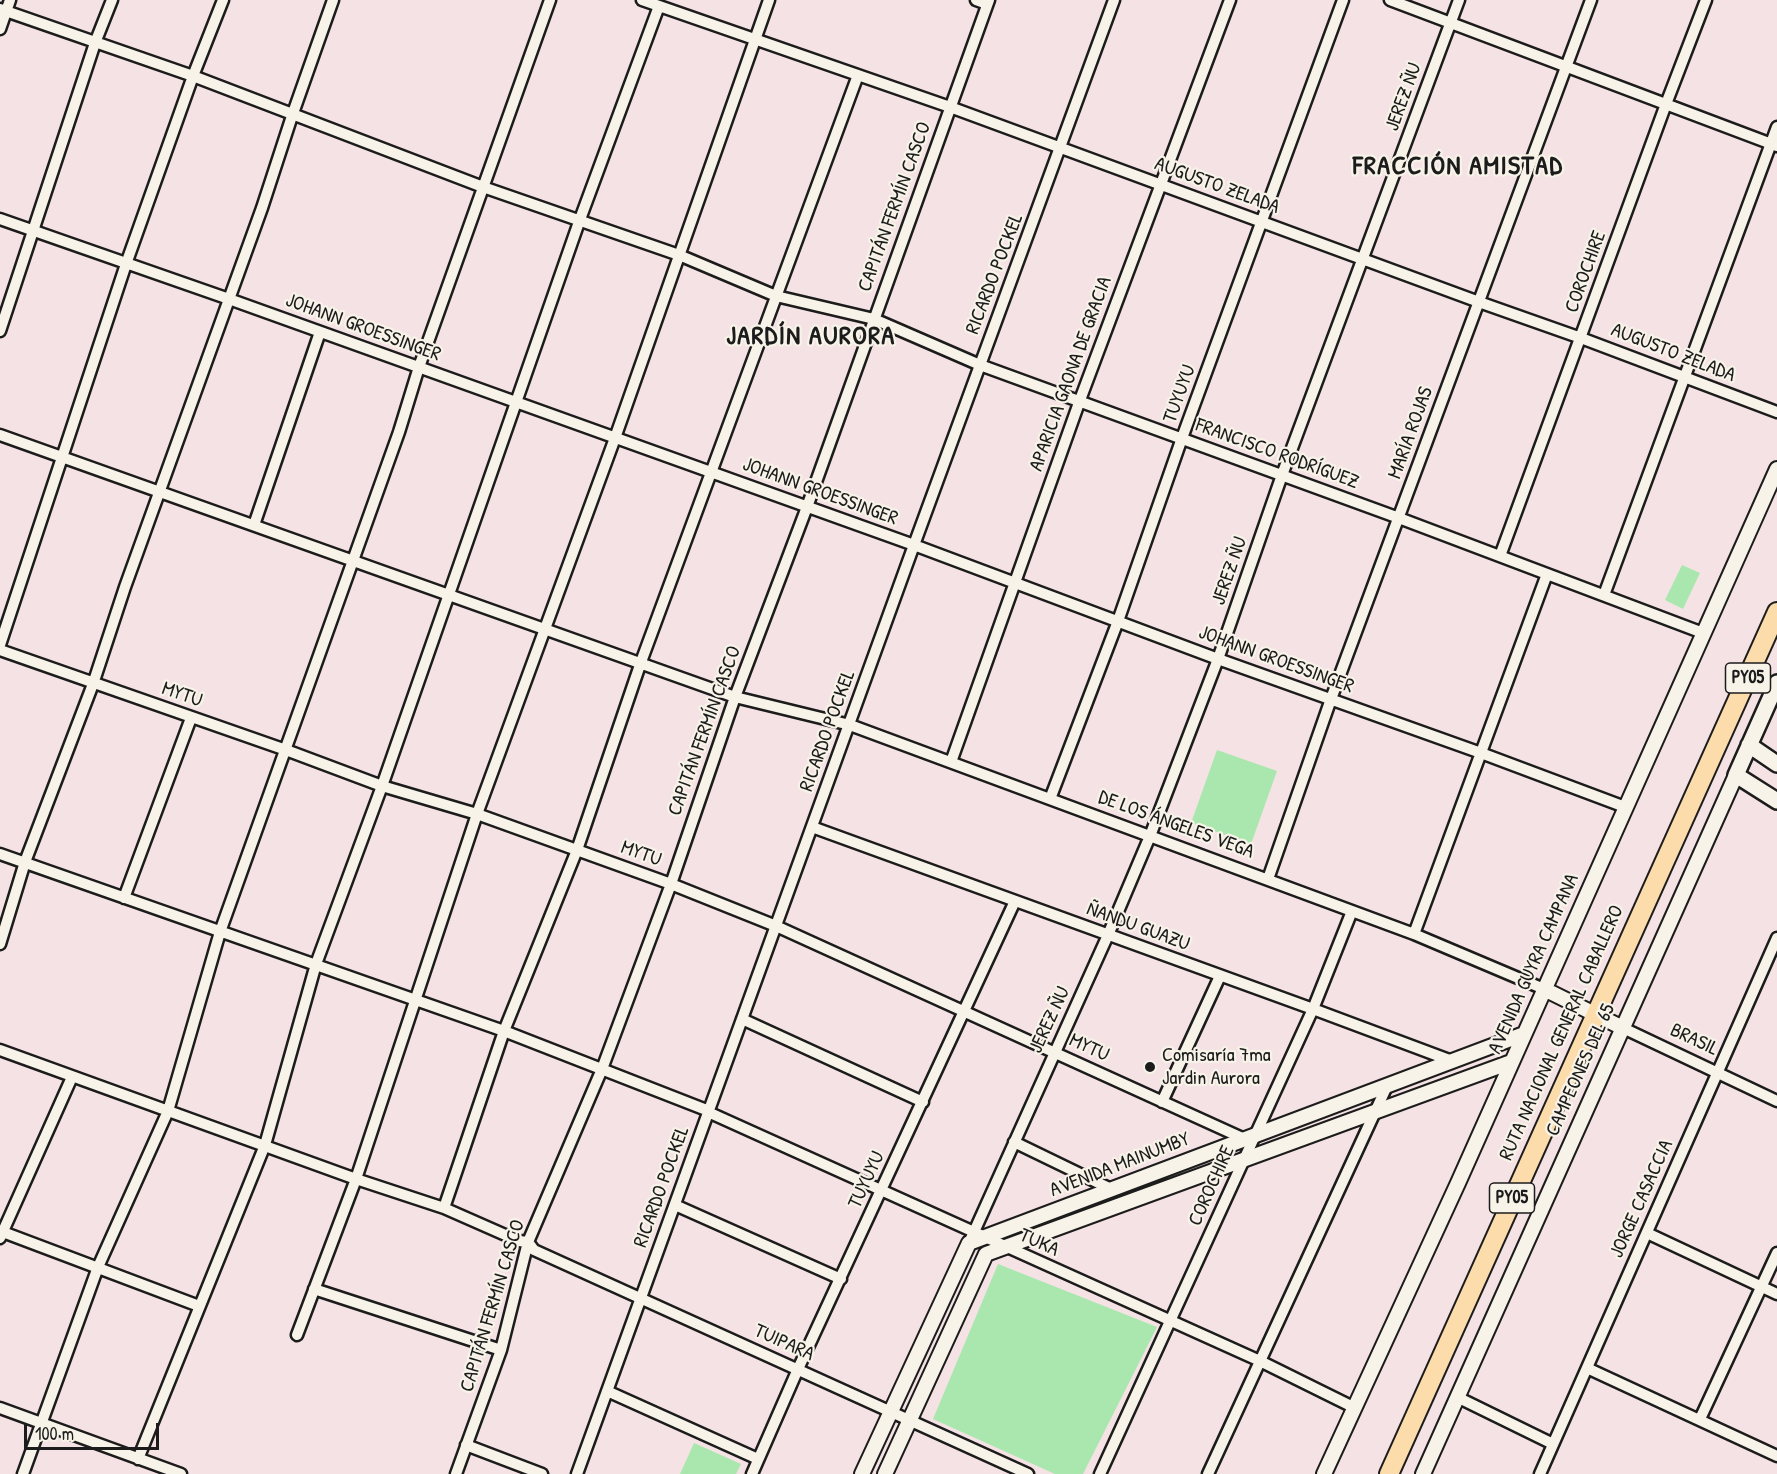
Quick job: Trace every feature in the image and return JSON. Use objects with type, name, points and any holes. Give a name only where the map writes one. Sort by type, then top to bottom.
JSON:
[{"type":"highway","name":"RUTA NACIONAL GENERAL CABALLERO","points":[[1389,1474],[1777,612]]},
{"type":"main road","name":"CAMPEONES DEL 65","points":[[1736,775],[1777,683]]},
{"type":"main road","points":[[1749,745],[1777,764]]},
{"type":"main road","points":[[1736,775],[1777,801]]},
{"type":"street","points":[[0,29],[3,10],[10,0]]},
{"type":"street","points":[[0,331],[95,43],[112,0]]},
{"type":"street","points":[[0,647],[126,264],[193,76],[223,0]]},
{"type":"street","points":[[0,944],[25,862],[93,684],[159,492],[262,208],[333,0]]},
{"type":"street","points":[[23,1474],[98,1267],[168,1111],[220,932],[550,0]]},
{"type":"street","name":"AUGUSTO ZELADA","points":[[642,0],[950,107],[1777,412]]},
{"type":"street","points":[[297,1335],[356,1179],[477,814],[615,438],[769,0]]},
{"type":"street","points":[[976,0],[988,2]]},
{"type":"street","name":"RICARDO POCKEL","points":[[577,1474],[1114,0]]},
{"type":"street","name":"APARICIA GAONA DE GRACIA","points":[[951,762],[1080,400],[1230,0]]},
{"type":"street","name":"TUYUYU","points":[[1050,799],[1118,621],[1182,438],[1343,0]]},
{"type":"street","points":[[1390,0],[1774,145]]},
{"type":"street","name":"JEREZ ÑU","points":[[975,1238],[1014,1142],[1108,935],[1150,836],[1218,658],[1282,475],[1459,0]]},
{"type":"street","name":"MARÍA ROJAS","points":[[1268,879],[1331,699],[1591,0]]},
{"type":"street","name":"COROCHIRE","points":[[1500,556],[1706,0]]},
{"type":"street","name":"CAPITÁN FERMÍN CASCO","points":[[456,1474],[501,1350],[528,1242],[602,1069],[671,884],[735,697],[807,507],[988,2]]},
{"type":"street","points":[[138,1459],[265,1146],[316,964],[382,786],[515,402],[658,6]]},
{"type":"street","name":"FRANCISCO RODRÍGUEZ","points":[[3,10],[193,76],[292,116],[579,222],[679,255],[776,296],[874,319],[980,365],[1399,518],[1703,633]]},
{"type":"street","points":[[444,1208],[504,1031],[577,850],[641,662],[858,75]]},
{"type":"street","points":[[1604,594],[1683,376],[1774,145],[1777,127]]},
{"type":"street","name":"JOHANN GROESSINGER","points":[[0,219],[914,545],[1625,807]]},
{"type":"street","points":[[254,525],[320,332]]},
{"type":"street","name":"DE LOS ÁNGELES VEGA","points":[[0,435],[735,697],[850,725],[1352,910],[1544,989],[1595,1013]]},
{"type":"street","name":"AVENIDA GUYRA CAMPANA","points":[[1324,1474],[1777,469]]},
{"type":"street","points":[[1414,934],[1547,574]]},
{"type":"street","name":"MYTU","points":[[0,647],[93,684],[286,750],[382,786],[477,814],[671,884],[776,926],[1162,1102],[1250,1138]]},
{"type":"street","points":[[124,898],[191,718]]},
{"type":"street","name":"CAMPEONES DEL 65","points":[[1423,1474],[1736,775]]},
{"type":"street","name":"ÑANDU GUAZU","points":[[812,827],[1452,1061]]},
{"type":"street","name":"TUKA","points":[[0,854],[504,1031],[709,1111],[882,1190],[975,1238],[1005,1247],[1260,1361],[1355,1407]]},
{"type":"street","name":"TUYUYU","points":[[752,1474],[1015,901]]},
{"type":"street","name":"COROCHIRE","points":[[1100,1474],[1242,1162],[1250,1138],[1313,1009],[1352,910]]},
{"type":"street","name":"JORGE CASACCIA","points":[[1540,1474],[1777,938]]},
{"type":"street","points":[[1162,1102],[1220,976]]},
{"type":"street","name":"BRASIL","points":[[1595,1013],[1777,1101]]},
{"type":"street","points":[[742,1019],[923,1102]]},
{"type":"street","name":"AVENIDA MAINUMBY","points":[[975,1238],[1250,1138],[1524,1034]]},
{"type":"street","name":"TUIPARA","points":[[0,1050],[356,1179],[444,1208],[519,1241],[528,1242],[534,1250],[1028,1474]]},
{"type":"street","name":"AVENIDA MAINUMBY","points":[[885,1474],[986,1254],[1511,1062]]},
{"type":"street","points":[[72,1077],[1,1233],[199,1306]]},
{"type":"street","points":[[1208,1474],[1387,1086]]},
{"type":"street","points":[[1014,1142],[1112,1189]]},
{"type":"street","points":[[675,1205],[841,1279]]},
{"type":"street","points":[[1647,1233],[1777,1294]]},
{"type":"street","points":[[862,1474],[890,1410],[975,1238]]},
{"type":"street","points":[[1700,1419],[1777,1253]]},
{"type":"street","points":[[314,1288],[501,1350]]},
{"type":"street","points":[[1587,1368],[1777,1456]]},
{"type":"street","points":[[607,1391],[758,1459]]},
{"type":"street","points":[[1457,1397],[1553,1444]]},
{"type":"street","points":[[0,1408],[182,1474]]},
{"type":"street","points":[[466,1445],[542,1474]]},
{"type":"green space","points":[[1682,565],[1700,573],[1683,609],[1665,600]]},
{"type":"green space","points":[[1217,750],[1277,771],[1251,844],[1191,823]]},
{"type":"green space","points":[[998,1264],[1157,1327],[1083,1474],[1055,1474],[933,1419]]},
{"type":"green space","points":[[694,1443],[741,1464],[736,1474],[680,1474]]},
{"type":"place","name":"Comisaría 7ma Jardin Aurora","points":[[1150,1067]]},
{"type":"district","name":"FRACCIÓN AMISTAD","points":[[1458,167]]},
{"type":"district","name":"JARDÍN AURORA","points":[[811,337]]}]
